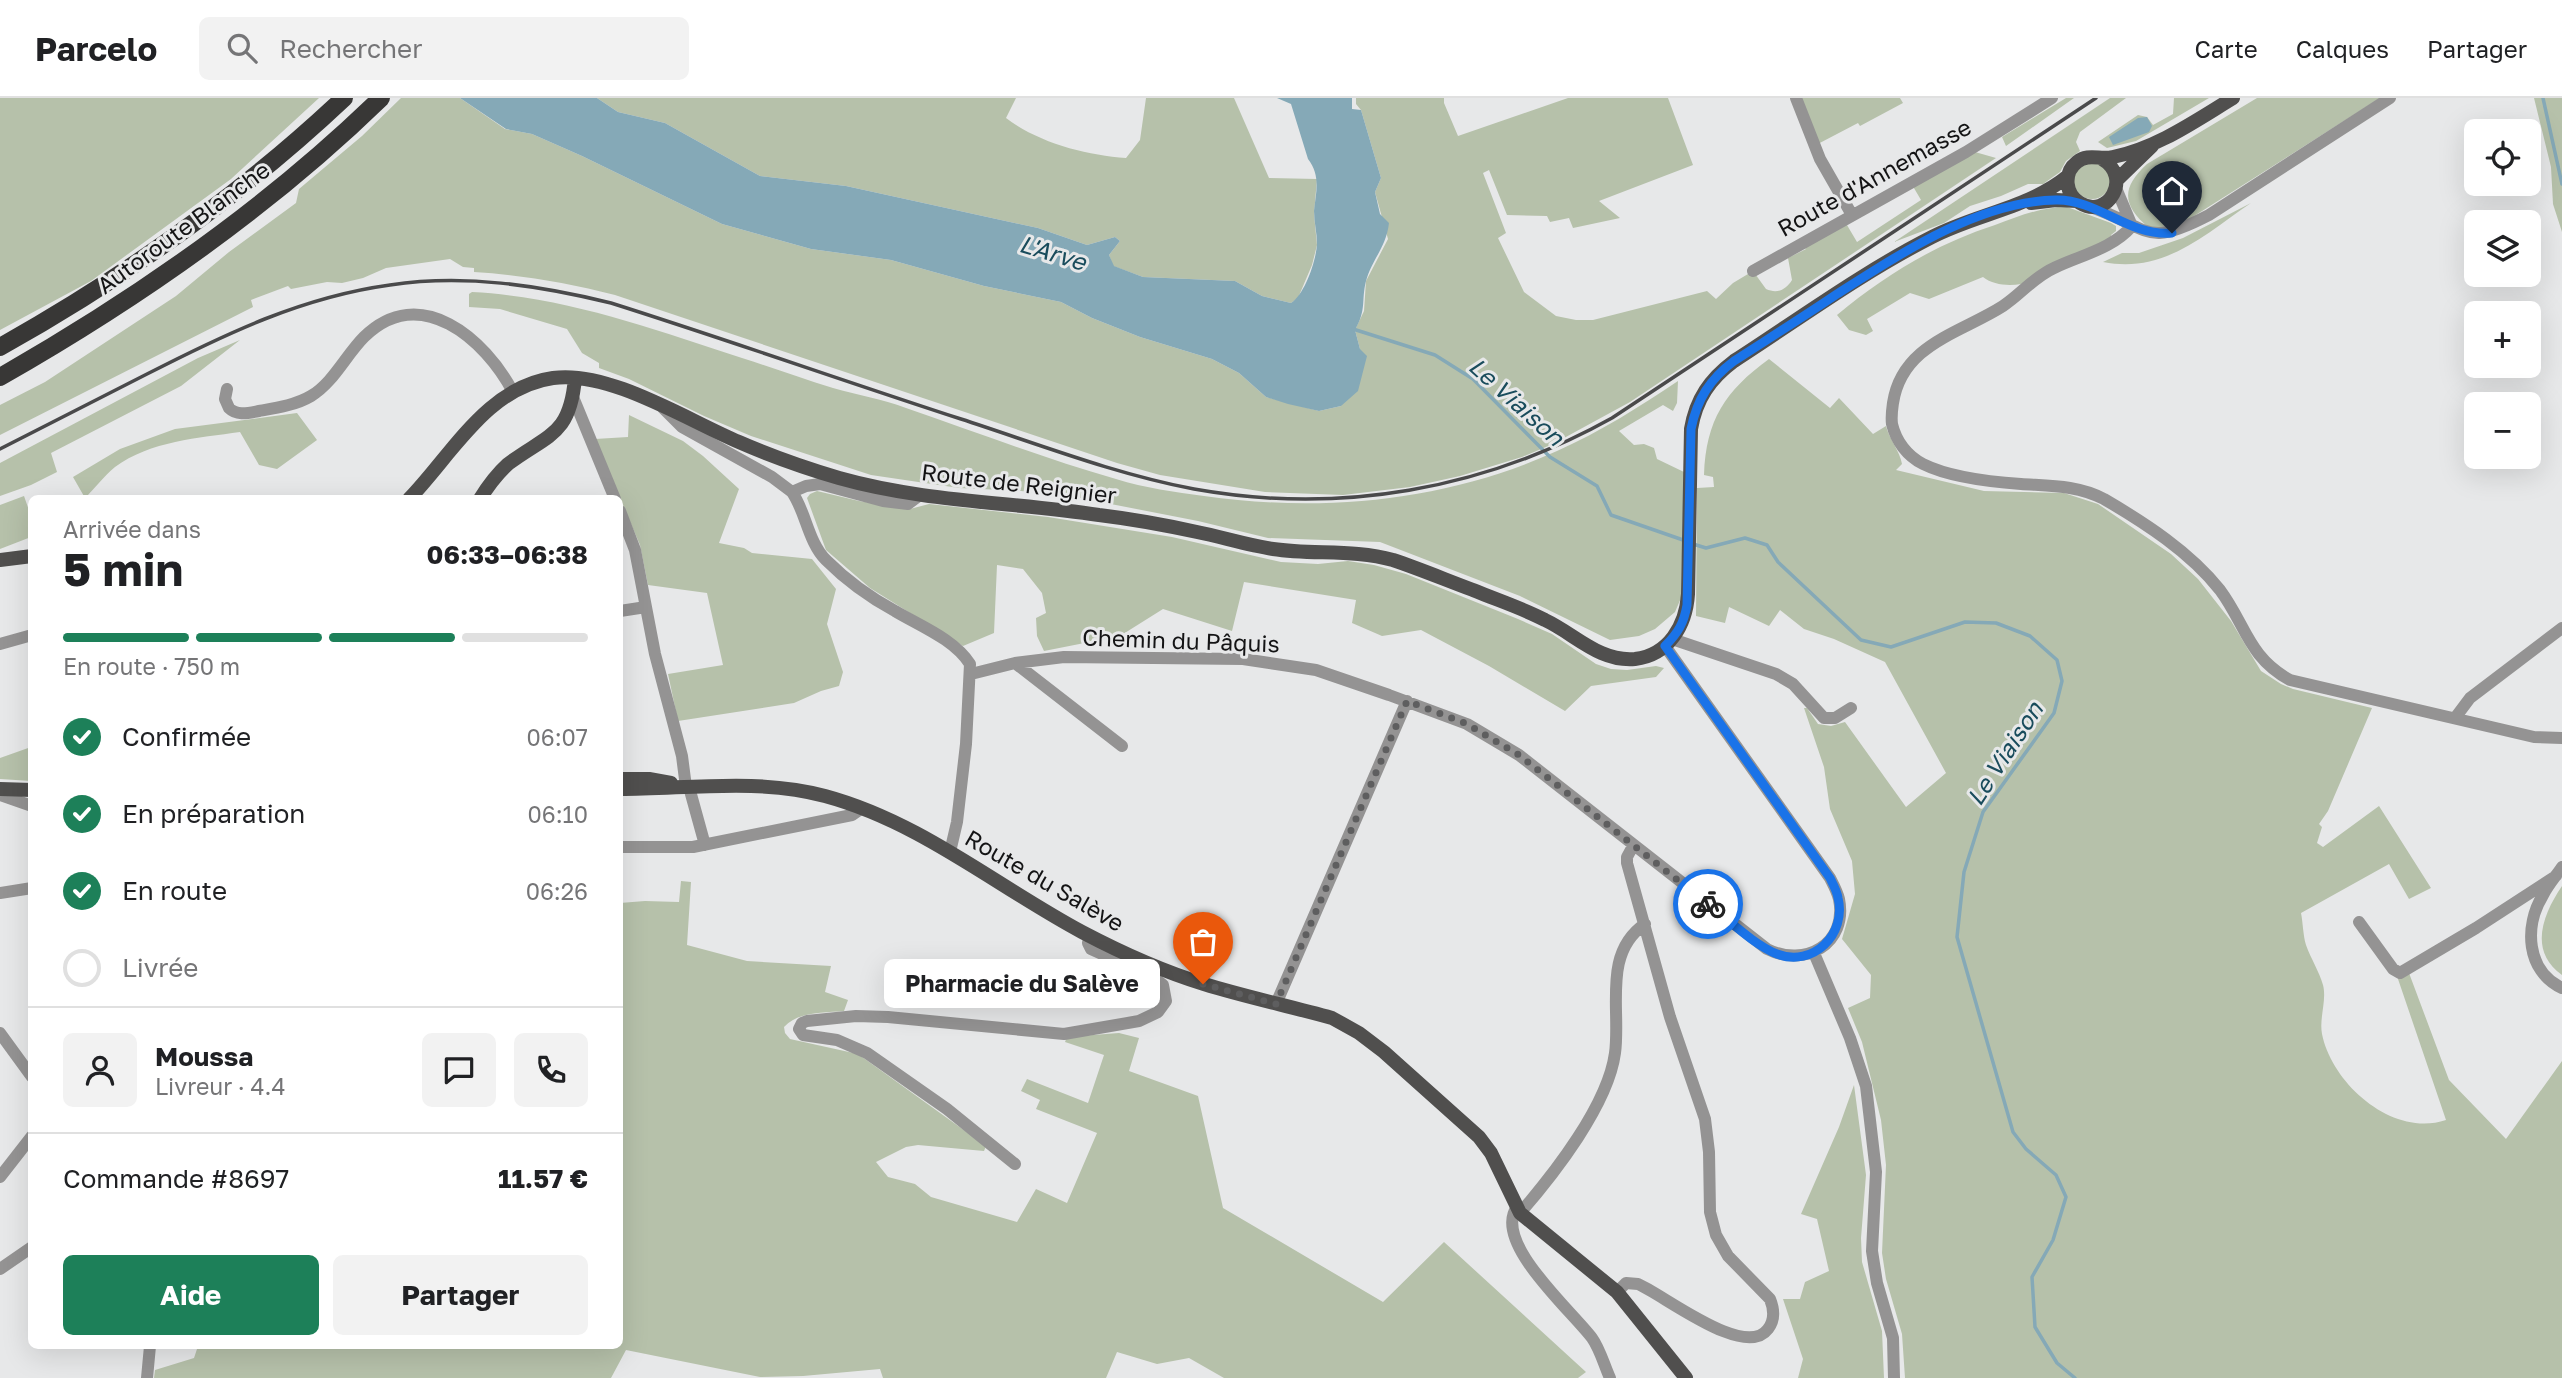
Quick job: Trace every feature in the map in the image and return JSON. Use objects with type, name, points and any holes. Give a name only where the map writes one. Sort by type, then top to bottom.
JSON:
[{"type":"highway","name":"Autoroute Blanche","points":[[0,347],[80,302],[212,211],[274,161],[344,98]]},
{"type":"highway","name":"Autoroute Blanche","points":[[0,377],[91,324],[228,229],[333,144],[381,98]]},
{"type":"main road","points":[[2102,159],[2153,145],[2233,98]]},
{"type":"main road","points":[[2016,205],[2056,200],[2084,204],[2107,202],[2117,184],[2153,145]]},
{"type":"main road","points":[[2084,204],[2068,190],[2068,176],[2072,166],[2083,158],[2102,159],[2113,167],[2117,184]]},
{"type":"main road","points":[[1668,643],[1683,624],[1688,594],[1691,429],[1697,404],[1721,371],[1912,248],[1956,226],[2016,205],[2068,176]]},
{"type":"main road","points":[[483,495],[506,466],[534,449],[558,429],[569,412],[575,378]]},
{"type":"main road","name":"Route de Reignier","points":[[413,495],[484,414],[513,392],[544,380],[575,378],[610,385],[740,443],[802,466],[872,487],[1100,515],[1180,528],[1279,550],[1379,556],[1417,568],[1549,621],[1608,656],[1624,659],[1641,657],[1668,643]]},
{"type":"main road","points":[[0,559],[28,556]]},
{"type":"main road","name":"Route du Salève","points":[[623,779],[649,779],[687,787]]},
{"type":"main road","points":[[0,789],[28,790]]},
{"type":"main road","name":"Route du Salève","points":[[623,789],[790,789],[825,796],[862,808],[917,832],[1090,936],[1194,981],[1339,1021],[1384,1052],[1479,1137],[1491,1153],[1518,1210],[1617,1292],[1686,1378]]},
{"type":"street","points":[[1796,98],[1820,159],[1852,215]]},
{"type":"street","name":"Route d'Annemasse","points":[[1753,271],[1966,152],[2052,98]]},
{"type":"street","points":[[2084,204],[2154,234],[2172,233],[2209,215],[2390,98]]},
{"type":"street","points":[[2117,184],[2132,226]]},
{"type":"street","points":[[2132,226],[2116,242],[2051,269],[2032,281],[2005,305],[1943,338],[1915,359],[1903,372],[1895,393],[1891,418],[1899,442],[1917,460],[1942,471],[2018,484],[2071,487],[2102,499],[2158,534],[2194,562],[2220,590],[2260,657],[2290,680],[2533,737],[2562,738]]},
{"type":"street","points":[[227,389],[227,405],[232,412],[239,414],[304,400],[327,383],[352,351],[375,328],[401,316],[418,314],[442,320],[466,334],[495,363],[513,392]]},
{"type":"street","points":[[573,397],[613,495]]},
{"type":"street","points":[[660,406],[682,427],[772,477],[792,492],[800,504],[815,543],[826,560],[892,610],[953,646],[966,657],[971,674],[957,822],[950,852]]},
{"type":"street","points":[[792,492],[820,484],[908,504],[920,495]]},
{"type":"street","points":[[623,519],[635,550],[655,654],[682,756],[687,787],[705,845]]},
{"type":"street","points":[[623,611],[646,607]]},
{"type":"street","points":[[2455,718],[2470,698],[2562,628]]},
{"type":"street","points":[[0,644],[28,636]]},
{"type":"street","points":[[1668,643],[1787,679],[1824,718],[1835,719],[1851,708]]},
{"type":"street","points":[[1668,643],[1830,878],[1839,898],[1838,921],[1829,942],[1814,953],[1850,1038],[1866,1087],[1876,1172],[1872,1251],[1877,1283],[1893,1338],[1894,1378]]},
{"type":"street","name":"Chemin du Pâquis","points":[[971,674],[1015,663],[1081,657],[1268,661],[1316,670],[1467,724],[1519,755],[1767,949],[1791,957],[1814,953]]},
{"type":"street","points":[[1015,663],[1122,746]]},
{"type":"street","points":[[1276,1004],[1407,701]]},
{"type":"street","points":[[0,794],[28,804]]},
{"type":"street","points":[[623,848],[705,845],[852,815],[862,808]]},
{"type":"street","points":[[1617,1292],[1626,1283],[1638,1284],[1737,1337],[1748,1339],[1763,1335],[1772,1321],[1773,1305],[1770,1298],[1728,1256],[1716,1235],[1710,1212],[1709,1152],[1705,1119],[1670,1017],[1627,863],[1633,846]]},
{"type":"street","points":[[2359,922],[2393,969],[2400,973],[2476,928],[2559,872]]},
{"type":"street","points":[[2559,872],[2541,897],[2532,923],[2530,943],[2533,956],[2542,972],[2562,988]]},
{"type":"street","points":[[0,893],[28,889]]},
{"type":"street","points":[[1610,1378],[1595,1341],[1533,1269],[1517,1246],[1510,1222],[1518,1210],[1547,1182],[1600,1098],[1614,1057],[1617,1034],[1615,989],[1622,953],[1633,932],[1645,924]]},
{"type":"street","points":[[1015,1164],[947,1109],[867,1053],[837,1040],[803,1035],[799,1029],[807,1020],[867,1016],[1064,1034],[1139,1021],[1158,1012],[1166,1001],[1163,985],[1153,977],[1091,949],[1088,943],[1090,936]]},
{"type":"street","points":[[0,1033],[28,1072]]},
{"type":"street","points":[[0,1177],[28,1141]]},
{"type":"street","points":[[0,1269],[28,1250]]},
{"type":"street","points":[[147,1378],[150,1349]]},
{"type":"green space","points":[[0,98],[319,98],[231,179],[91,281],[0,330]]},
{"type":"green space","points":[[401,98],[460,98],[505,129],[532,134],[722,224],[811,249],[891,260],[984,286],[1061,302],[1140,337],[1212,359],[1239,373],[1266,397],[1319,411],[1341,406],[1360,349],[1355,330],[1364,311],[1366,281],[1388,239],[1375,192],[1381,178],[1356,98],[1444,98],[1458,136],[1568,98],[1668,98],[1693,165],[1599,201],[1620,218],[1573,228],[1569,218],[1550,222],[1547,216],[1507,215],[1489,170],[1483,173],[1506,233],[1498,238],[1524,292],[1556,316],[1576,320],[1593,320],[1707,291],[1716,299],[1733,283],[1753,271],[1766,289],[1781,290],[1792,280],[1788,258],[1806,249],[1801,244],[1844,220],[1857,242],[1921,200],[1911,183],[1975,152],[1996,158],[1630,402],[1553,444],[1522,457],[1460,476],[1410,487],[1343,495],[1265,492],[1160,475],[615,295],[545,280],[474,272],[474,268],[463,267],[450,259],[386,268],[342,283],[327,282],[291,289],[288,286],[251,300],[253,307],[0,435],[0,405],[45,382],[176,296],[229,252],[296,203],[299,189],[362,136]]},
{"type":"green space","points":[[597,98],[1016,98],[1006,118],[1019,127],[1063,146],[1126,158],[1140,140],[1146,98],[1234,98],[1269,178],[1317,179],[1314,214],[1317,245],[1298,298],[1291,303],[1262,296],[1235,281],[1143,277],[1113,266],[1109,255],[1120,241],[1115,237],[1087,245],[1038,228],[846,186],[760,176],[665,123],[618,112]]},
{"type":"green space","points":[[1796,98],[1900,98],[1903,103],[1814,146]]},
{"type":"green space","points":[[2066,98],[2074,98],[2006,146],[2002,137]]},
{"type":"green space","points":[[2110,98],[2126,98],[2080,132],[2076,142],[2080,151],[2066,161],[2060,172],[2043,184],[2028,184],[1970,206],[1944,223],[1894,242]]},
{"type":"green space","points":[[2174,98],[2209,98],[2136,141],[2107,148],[2098,142],[2138,115],[2147,117],[2153,125],[2173,114]]},
{"type":"green space","points":[[2257,98],[2380,98],[2180,225],[2149,228],[2140,220],[2128,196],[2133,181],[2147,164]]},
{"type":"green space","points":[[2534,98],[2562,98],[2562,232],[2553,204],[2551,167]]},
{"type":"green space","points":[[2092,163],[2104,169],[2110,181],[2104,193],[2092,199],[2080,193],[2074,181],[2080,169]]},
{"type":"green space","points":[[2251,203],[2200,239],[2164,257],[2125,264],[2103,262],[2122,253],[2139,253],[2183,238]]},
{"type":"green space","points":[[2067,207],[2116,226],[2112,238],[2021,284],[2001,284],[1983,277],[1929,299],[1910,293],[1867,319],[1873,331],[1866,335],[1849,330],[1837,315],[1893,274],[1952,241],[2030,213]]},
{"type":"green space","points":[[472,292],[542,300],[609,316],[822,385],[897,405],[1127,482],[1171,491],[1249,501],[1294,503],[1384,499],[1472,482],[1573,444],[1619,419],[1678,381],[1677,403],[1673,411],[1663,405],[1619,431],[1634,445],[1644,444],[1654,448],[1657,459],[1684,472],[1681,598],[1675,612],[1655,629],[1639,636],[1610,640],[1520,596],[1380,542],[1268,538],[1080,498],[1021,491],[959,488],[871,475],[751,436],[629,379],[599,368],[599,363],[582,353],[567,329],[500,309],[469,307],[469,294]]},
{"type":"green space","points":[[240,340],[181,386],[51,453],[57,472],[0,496],[0,463],[198,358]]},
{"type":"green space","points":[[1769,359],[1830,408],[1839,398],[1873,434],[1886,426],[1902,464],[1896,470],[1984,491],[2064,493],[2098,504],[2171,554],[2198,579],[2231,621],[2261,671],[2293,689],[2372,708],[2328,811],[2319,824],[2322,827],[2317,843],[2323,847],[2379,806],[2431,888],[2409,899],[2389,864],[2301,913],[2306,945],[2323,985],[2322,1034],[2338,1071],[2368,1102],[2386,1114],[2406,1121],[2426,1124],[2446,1120],[2398,979],[2409,973],[2449,1080],[2506,1139],[2562,1061],[2562,1378],[1905,1378],[1902,1334],[1886,1279],[1882,1253],[1886,1165],[1881,1120],[1862,1042],[1848,1008],[1870,998],[1871,975],[1842,939],[1855,894],[1852,861],[1830,809],[1824,767],[1804,708],[1807,708],[1818,724],[1831,726],[1845,722],[1906,807],[1946,773],[1885,662],[1804,629],[1780,610],[1769,626],[1729,607],[1725,623],[1696,616],[1697,488],[1714,487],[1713,477],[1704,475],[1709,438],[1721,408],[1730,395]]},
{"type":"green space","points":[[297,413],[317,440],[277,469],[259,465],[240,432],[175,442],[129,458],[115,467],[88,495],[83,495],[73,477],[120,449],[175,429]]},
{"type":"green space","points":[[629,415],[683,441],[739,489],[719,543],[744,548],[752,553],[812,559],[836,589],[827,624],[843,672],[839,686],[794,703],[678,721],[668,674],[723,665],[707,593],[648,585],[640,545],[623,505],[623,495],[619,495],[595,439],[628,437]]},
{"type":"green space","points":[[817,491],[910,509],[929,504],[1048,517],[1172,537],[1281,562],[1318,564],[1348,561],[1374,565],[1406,574],[1552,634],[1596,664],[1627,670],[1656,666],[1664,668],[1656,677],[1591,686],[1565,711],[1421,630],[1382,636],[1352,623],[1356,600],[1244,582],[1232,631],[1163,609],[1120,636],[1044,651],[1037,636],[1036,618],[1046,613],[1042,593],[1023,569],[997,565],[994,633],[963,646],[870,588],[826,550],[807,498]]},
{"type":"green space","points":[[24,496],[28,507],[28,538],[0,549],[0,505]]},
{"type":"green space","points":[[28,748],[28,781],[0,779],[0,758]]},
{"type":"green space","points":[[681,881],[691,882],[687,945],[747,961],[831,966],[825,992],[848,1000],[844,1011],[797,1018],[784,1027],[790,1039],[858,1054],[986,1146],[984,1151],[918,1145],[906,1147],[876,1162],[888,1177],[915,1184],[931,1197],[1017,1222],[1036,1189],[1067,1203],[1097,1133],[1036,1109],[1040,1100],[1021,1091],[1027,1079],[1088,1103],[1104,1055],[1065,1042],[1067,1037],[1119,1033],[1139,1038],[1129,1071],[1198,1096],[1223,1208],[1383,1302],[1444,1242],[1586,1372],[1578,1378],[1224,1378],[1189,1358],[1157,1364],[1117,1352],[1106,1378],[883,1378],[880,1369],[760,1377],[626,1350],[611,1378],[154,1378],[155,1370],[194,1358],[197,1349],[623,1349],[623,903],[679,902]]},
{"type":"green space","points":[[2562,886],[2562,975],[2545,955],[2542,932],[2549,908]]},
{"type":"green space","points":[[1854,1085],[1866,1175],[1861,1238],[1862,1262],[1882,1331],[1884,1378],[1798,1378],[1803,1359],[1783,1299],[1800,1299],[1805,1282],[1829,1271],[1817,1219],[1801,1214]]},
{"type":"water","name":"L'Arve","points":[[460,98],[597,98],[618,112],[665,123],[760,176],[846,186],[1038,228],[1087,245],[1115,237],[1120,241],[1109,255],[1114,266],[1143,277],[1235,281],[1262,296],[1291,303],[1305,285],[1314,259],[1317,244],[1314,211],[1317,184],[1291,104],[1277,98],[1352,98],[1352,109],[1361,110],[1381,178],[1375,192],[1380,214],[1389,223],[1385,240],[1366,281],[1362,311],[1355,330],[1360,349],[1367,356],[1358,391],[1341,406],[1319,411],[1288,404],[1266,397],[1239,373],[1212,359],[1140,337],[1061,302],[984,286],[891,260],[811,249],[722,224],[532,134],[506,129]]},
{"type":"water","points":[[2147,117],[2152,126],[2149,132],[2113,145],[2109,137],[2138,118]]},
{"type":"waterway","points":[[2543,98],[2562,184]]},
{"type":"waterway","name":"Le Viaison","points":[[1353,329],[1435,355],[1473,379],[1550,457],[1597,486],[1611,515],[1686,541]]},
{"type":"waterway","name":"Le Viaison","points":[[1693,544],[1706,548],[1745,538],[1767,545],[1778,562],[1861,640],[1891,647],[1965,622],[1996,623],[2030,636],[2057,660],[2062,681],[2054,713],[1983,812],[1964,872],[1957,937],[2013,1132],[2026,1149],[2056,1175],[2066,1197],[2053,1240],[2032,1277],[2035,1327],[2057,1363],[2075,1378]]},
{"type":"railway","points":[[0,449],[235,331],[295,308],[326,298],[390,285],[473,281],[529,286],[611,303],[1077,458],[1164,483],[1248,496],[1302,499],[1356,497],[1409,490],[1461,479],[1513,463],[1563,443],[1612,418],[2096,98]]},
{"type":"way so far","points":[[1203,984],[1276,1004],[1407,701],[1467,724],[1519,755],[1708,904]]},
{"type":"place","name":"Pharmacie du Salève","points":[[1203,984]]},
{"type":"route","points":[[1708,904],[1767,949],[1791,957],[1814,953],[1829,942],[1838,921],[1839,911],[1839,898],[1830,878],[1665,646],[1683,624],[1687,605],[1691,429],[1702,394],[1713,379],[1734,361],[1889,261],[1933,236],[2016,205],[2056,200],[2077,201],[2146,232],[2172,233]]}]
